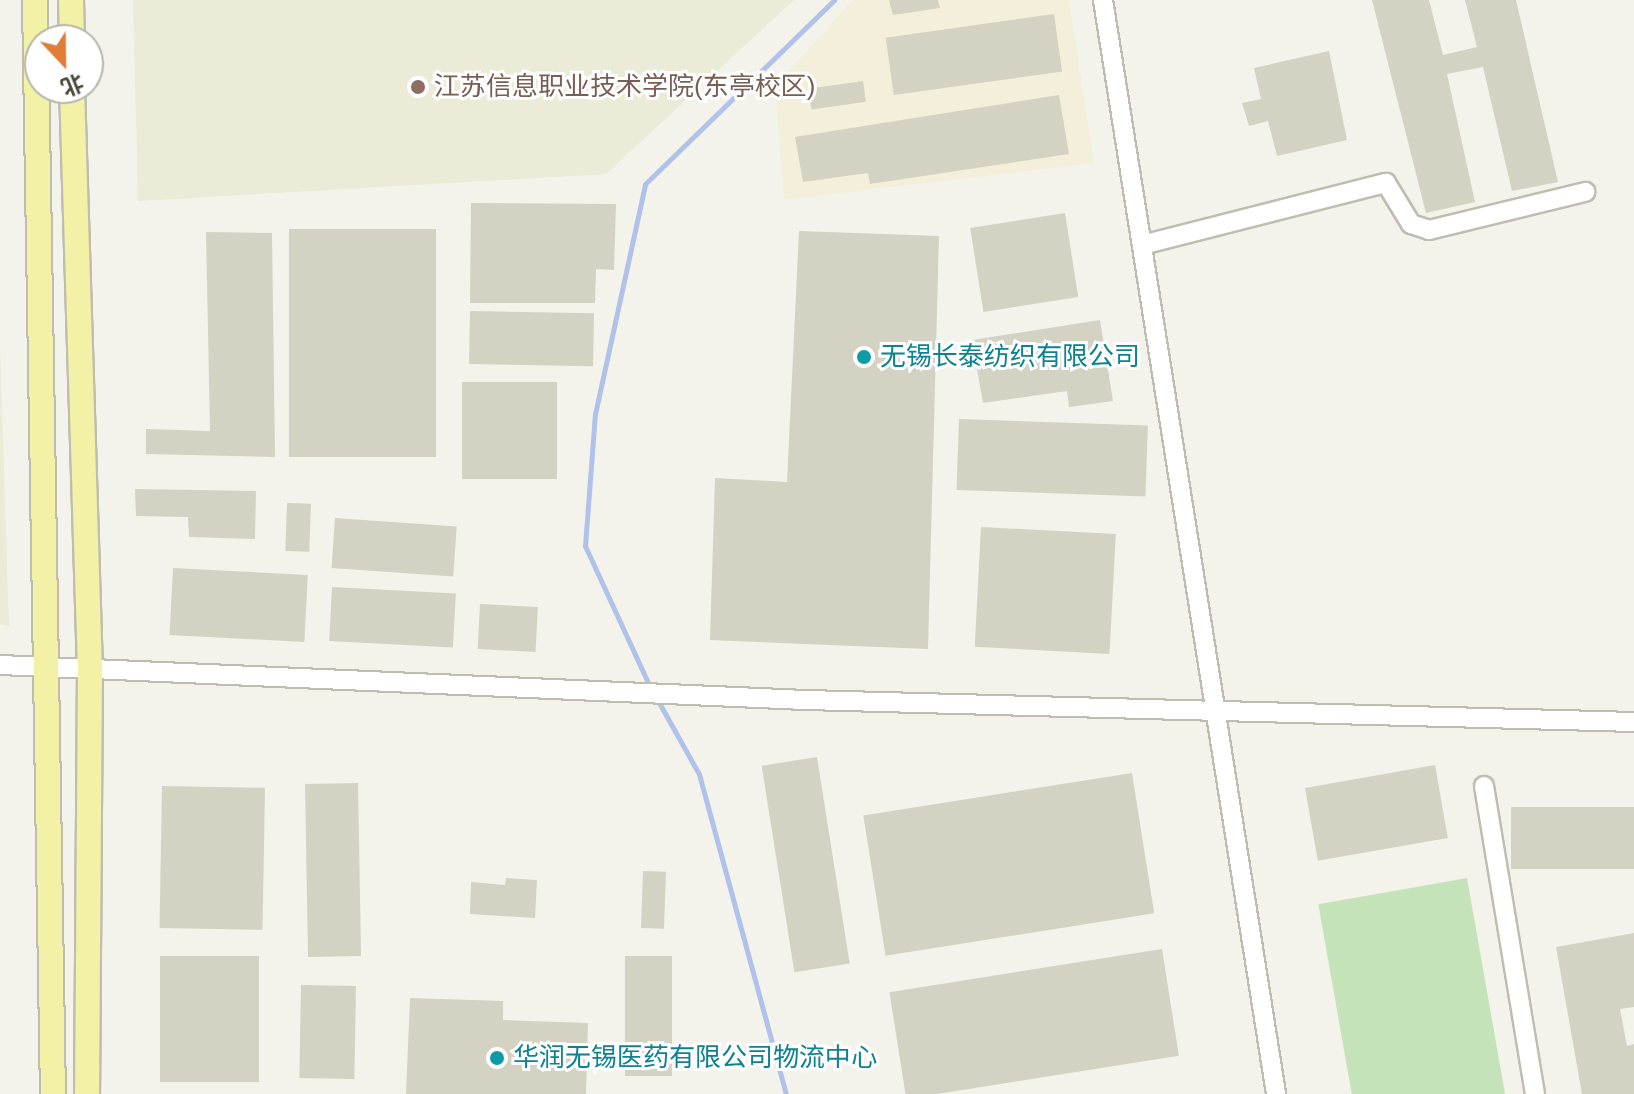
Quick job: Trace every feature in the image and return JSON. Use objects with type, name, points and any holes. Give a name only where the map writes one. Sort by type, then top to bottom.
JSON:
[{"type":"main road","points":[[35,0],[53,1094]]},
{"type":"main road","points":[[71,0],[72,24]]},
{"type":"main road","points":[[72,104],[90,669],[87,1094]]},
{"type":"street","points":[[1103,0],[1276,1094]]},
{"type":"street","points":[[1142,245],[1386,183],[1411,224],[1429,230],[1585,192]]},
{"type":"street","points":[[0,665],[1216,711],[1634,722]]},
{"type":"street","points":[[1484,786],[1535,1094]]},
{"type":"shaded area","name":"江苏信息职业技术学院(东亭校区)","points":[[133,0],[794,0],[606,174],[138,201]]},
{"type":"shaded area","points":[[853,0],[1069,0],[1094,163],[784,200],[775,86]]},
{"type":"shaded area","points":[[0,347],[9,626],[0,625]]},
{"type":"green space","points":[[1467,878],[1505,1094],[1352,1094],[1318,904]]},
{"type":"building","points":[[889,0],[938,0],[940,8],[893,15]]},
{"type":"building","points":[[1372,0],[1429,0],[1443,55],[1477,47],[1465,0],[1516,0],[1558,182],[1512,191],[1483,67],[1447,74],[1475,202],[1426,213]]},
{"type":"building","points":[[1054,14],[1062,71],[894,95],[886,38]]},
{"type":"building","points":[[1329,51],[1347,140],[1277,156],[1268,121],[1249,126],[1242,103],[1261,99],[1254,68]]},
{"type":"building","points":[[863,81],[866,102],[811,109],[809,89]]},
{"type":"building","points":[[1059,95],[1069,154],[870,184],[868,173],[803,182],[795,137]]},
{"type":"building","points":[[471,203],[616,204],[614,270],[596,269],[595,303],[470,303]]},
{"type":"building","points":[[1065,213],[1078,297],[983,312],[970,228]]},
{"type":"building","points":[[289,229],[436,229],[436,457],[289,457]]},
{"type":"building","name":"无锡长泰纺织有限公司","points":[[799,231],[939,236],[928,649],[710,640],[715,478],[787,482]]},
{"type":"building","points":[[206,232],[272,233],[275,457],[146,454],[146,429],[210,431]]},
{"type":"building","points":[[470,311],[594,313],[593,366],[469,364]]},
{"type":"building","points":[[1100,320],[1113,401],[1069,407],[1067,391],[983,403],[972,340]]},
{"type":"building","points":[[462,382],[557,382],[557,479],[462,479]]},
{"type":"building","points":[[959,419],[1148,426],[1145,497],[957,490]]},
{"type":"building","points":[[135,489],[256,491],[255,539],[189,537],[188,517],[136,516]]},
{"type":"building","points":[[287,503],[311,504],[309,552],[285,551]]},
{"type":"building","points":[[335,518],[457,527],[453,576],[332,568]]},
{"type":"building","points":[[981,527],[1116,534],[1110,654],[975,647]]},
{"type":"building","points":[[173,568],[308,575],[304,642],[169,635]]},
{"type":"building","points":[[332,587],[456,593],[453,647],[329,641]]},
{"type":"building","points":[[480,604],[538,607],[536,652],[478,649]]},
{"type":"building","points":[[817,757],[850,963],[794,972],[762,766]]},
{"type":"building","points":[[1435,765],[1448,838],[1318,861],[1305,788]]},
{"type":"building","points":[[1132,773],[1154,913],[886,956],[863,816]]},
{"type":"building","points":[[358,783],[361,956],[308,957],[305,784]]},
{"type":"building","points":[[162,786],[265,788],[263,930],[160,928]]},
{"type":"building","points":[[1511,807],[1634,807],[1634,869],[1511,869]]},
{"type":"building","points":[[643,871],[666,872],[664,929],[641,928]]},
{"type":"building","points":[[506,878],[537,880],[535,918],[470,914],[471,882],[505,885]]},
{"type":"building","points":[[1634,933],[1634,1007],[1620,1009],[1627,1046],[1634,1044],[1634,1094],[1582,1094],[1556,947]]},
{"type":"building","points":[[1162,949],[1179,1056],[937,1094],[906,1094],[889,992]]},
{"type":"building","points":[[160,956],[259,956],[259,1082],[160,1082]]},
{"type":"building","points":[[625,956],[672,956],[672,1076],[625,1076]]},
{"type":"building","points":[[301,985],[356,986],[354,1079],[299,1078]]},
{"type":"building","name":"华润无锡医药有限公司物流中心","points":[[410,998],[503,1001],[503,1020],[588,1023],[586,1094],[406,1094]]},
{"type":"waterway","points":[[650,687],[585,546],[595,414],[645,184],[834,0]]},
{"type":"waterway","points":[[657,699],[699,774],[786,1094]]},
{"type":"place","name":"江苏信息职业技术学院(东亭校区)","points":[[418,87]]},
{"type":"place","name":"无锡长泰纺织有限公司","points":[[864,357]]},
{"type":"place","name":"华润无锡医药有限公司物流中心","points":[[497,1058]]}]
